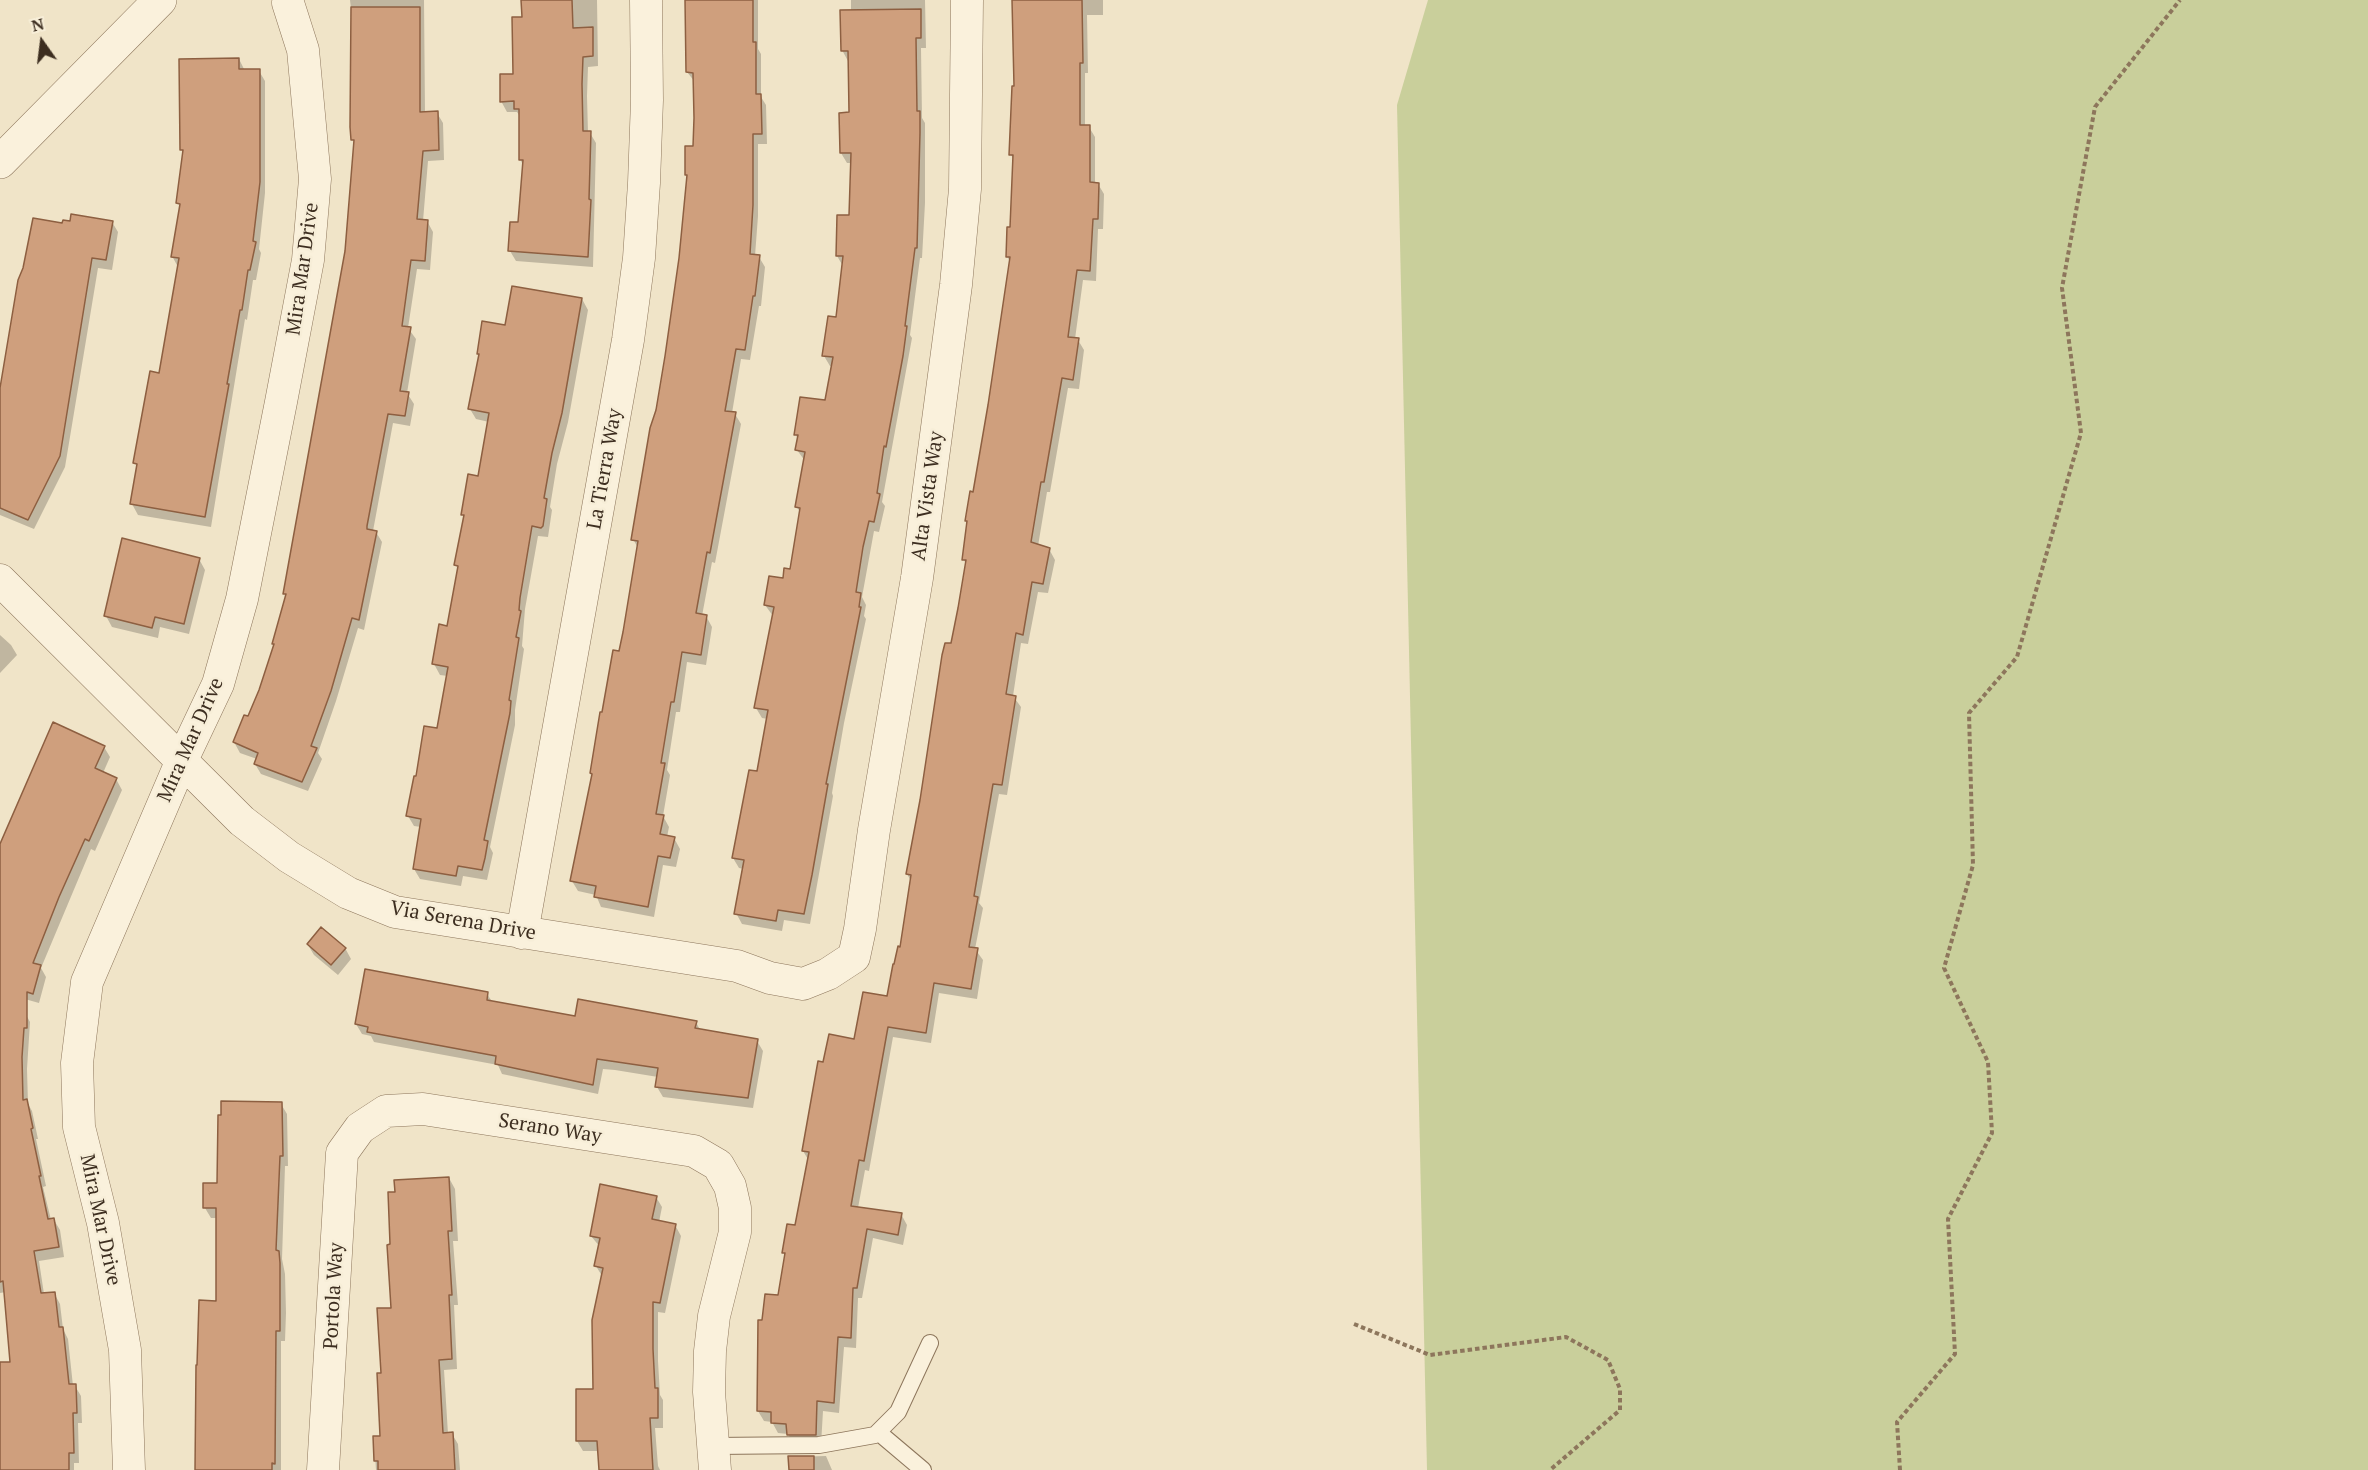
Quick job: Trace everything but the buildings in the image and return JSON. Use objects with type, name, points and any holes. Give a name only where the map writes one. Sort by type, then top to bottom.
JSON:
[{"type":"street","points":[[0,162],[160,0]]},
{"type":"street","name":"La Tierra Way","points":[[522,933],[632,316],[644,183],[647,100],[646,0]]},
{"type":"street","name":"Alta Vista Way","points":[[828,974],[854,957],[861,929],[874,830],[917,578],[956,285],[965,189],[967,0]]},
{"type":"street","name":"Mira Mar Drive","points":[[129,1470],[124,1350],[103,1223],[79,1127],[77,1063],[87,982],[182,760],[218,684],[242,600],[308,260],[315,179],[303,50],[288,3]]},
{"type":"street","name":"Via Serena Drive","points":[[0,580],[242,821],[289,857],[348,893],[395,912],[737,966],[770,978],[802,984],[828,974]]},
{"type":"street","name":"Serano Way","points":[[360,1128],[386,1111],[423,1109],[694,1151],[718,1165],[730,1186],[735,1208],[735,1232],[714,1316],[710,1351],[709,1392],[714,1458]]},
{"type":"street","name":"Portola Way","points":[[323,1470],[342,1153],[360,1128]]},
{"type":"lane","points":[[714,1458],[819,1445],[875,1435],[898,1412],[930,1343]]},
{"type":"lane","points":[[878,1432],[923,1470]]},
{"type":"path","points":[[1900,1470],[1897,1422],[1954,1354],[1948,1219],[1992,1133],[1988,1062],[1944,968],[1973,866],[1969,713],[2017,657],[2081,433],[2062,288],[2095,107],[2180,0]]},
{"type":"path","points":[[1354,1324],[1430,1355],[1566,1337],[1608,1360],[1620,1389],[1620,1410],[1550,1470]]},
{"type":"green space","points":[[1428,0],[2368,0],[2368,1470],[1427,1470],[1397,105]]}]
